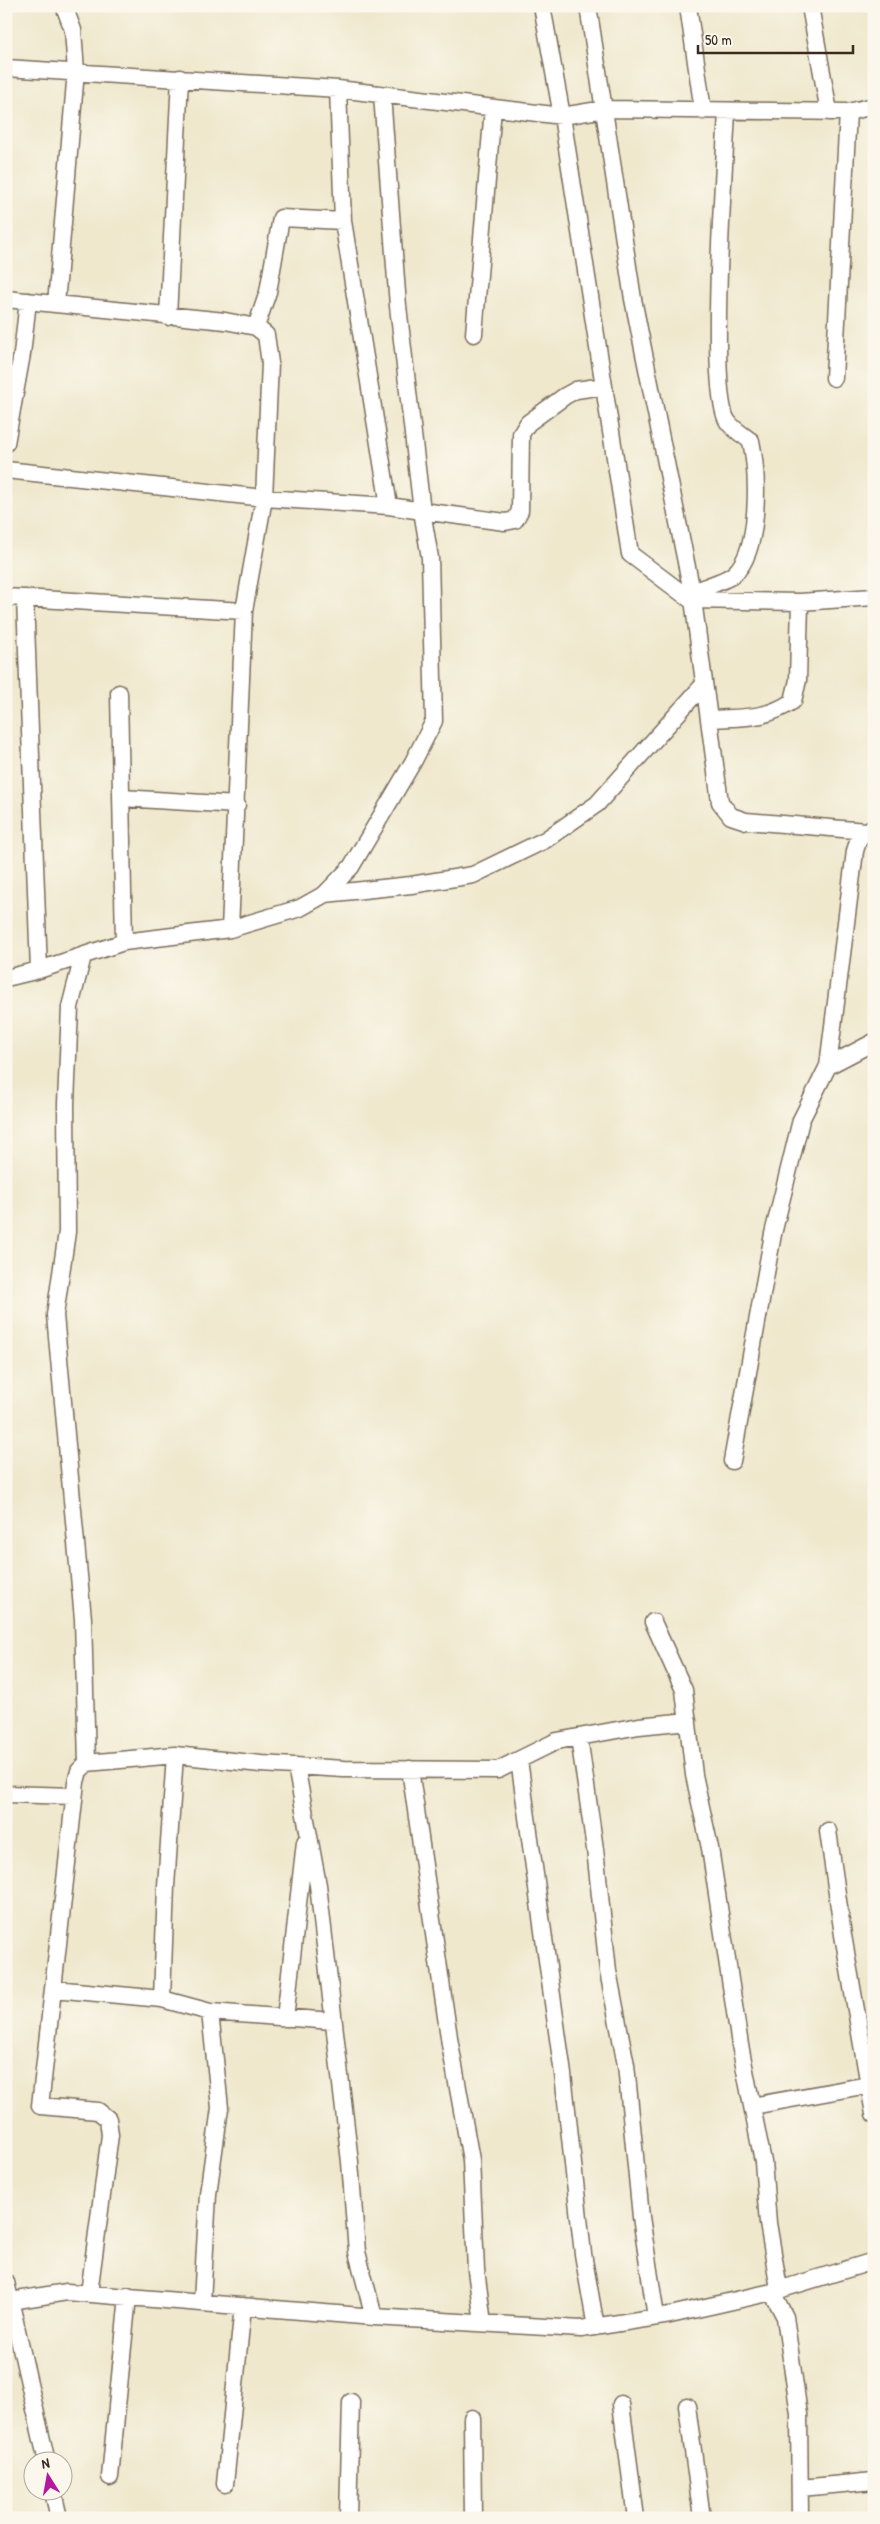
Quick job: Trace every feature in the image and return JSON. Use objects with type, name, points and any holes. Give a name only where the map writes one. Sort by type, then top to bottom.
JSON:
[{"type":"street","points":[[56,304],[76,71],[73,30],[64,6]]},
{"type":"street","points":[[542,6],[562,116],[630,554],[692,596],[800,602],[874,597]]},
{"type":"street","points":[[588,6],[605,109],[632,299],[692,596],[720,802],[731,816],[746,821],[870,829]]},
{"type":"street","points":[[688,6],[703,111]]},
{"type":"street","points":[[810,6],[829,112]]},
{"type":"street","points":[[6,68],[338,89],[562,116],[605,109],[848,112],[874,106]]},
{"type":"street","points":[[168,317],[180,78]]},
{"type":"street","points":[[338,89],[343,221],[389,506]]},
{"type":"street","points":[[6,978],[39,970],[124,942],[230,929],[300,908],[325,894],[351,867],[413,762],[434,721],[430,558],[422,511],[398,306],[382,95]]},
{"type":"street","points":[[474,334],[493,108]]},
{"type":"street","points":[[692,596],[734,574],[750,546],[755,510],[756,466],[751,441],[728,422],[720,399],[718,348],[727,111]]},
{"type":"street","points":[[834,378],[848,112]]},
{"type":"street","points":[[256,327],[268,292],[282,218],[343,221]]},
{"type":"street","points":[[6,299],[168,317],[225,321],[256,327],[266,335],[270,363],[264,498],[244,611],[237,805],[230,929]]},
{"type":"street","points":[[6,443],[11,390],[28,301]]},
{"type":"street","points":[[6,470],[264,498],[389,506],[505,522],[515,520],[520,511],[521,434],[528,423],[570,393],[604,386]]},
{"type":"street","points":[[6,597],[244,611]]},
{"type":"street","points":[[25,598],[39,970]]},
{"type":"street","points":[[710,718],[763,716],[777,712],[793,701],[798,680],[800,602]]},
{"type":"street","points":[[325,894],[411,885],[472,876],[545,840],[597,804],[704,684]]},
{"type":"street","points":[[120,693],[124,942]]},
{"type":"street","points":[[122,798],[237,805]]},
{"type":"street","points":[[732,1461],[773,1234],[798,1129],[828,1066],[855,851],[859,838],[870,829]]},
{"type":"street","points":[[83,956],[70,1007],[66,1104],[67,1232],[54,1315],[84,1619],[87,1763]]},
{"type":"street","points":[[828,1066],[874,1042]]},
{"type":"street","points":[[653,1622],[684,1690],[694,1775],[710,1848],[740,2045],[762,2162],[776,2291],[785,2317],[799,2414],[800,2518]]},
{"type":"street","points":[[89,2294],[110,2135],[108,2119],[98,2110],[40,2106],[74,1796],[79,1771],[87,1763],[175,1755],[296,1766],[498,1770],[557,1741],[639,1726],[688,1721]]},
{"type":"street","points":[[579,1737],[595,1849],[608,1971],[626,2065],[641,2217],[656,2317]]},
{"type":"street","points":[[162,2000],[166,1886],[175,1755]]},
{"type":"street","points":[[519,1760],[562,2074],[583,2254],[596,2326]]},
{"type":"street","points":[[296,1766],[318,1885],[350,2162],[357,2252],[374,2317]]},
{"type":"street","points":[[410,1769],[450,2044],[471,2160],[476,2270],[483,2322]]},
{"type":"street","points":[[6,1794],[74,1796]]},
{"type":"street","points":[[285,2018],[307,1825]]},
{"type":"street","points":[[828,1831],[874,2114]]},
{"type":"street","points":[[54,1989],[162,2000],[210,2012],[333,2021]]},
{"type":"street","points":[[202,2302],[208,2194],[220,2108],[210,2012]]},
{"type":"street","points":[[752,2106],[868,2085]]},
{"type":"street","points":[[11,2301],[67,2292],[374,2317],[581,2329],[656,2317],[776,2291],[874,2261]]},
{"type":"street","points":[[6,2282],[45,2452]]},
{"type":"street","points":[[110,2477],[128,2296]]},
{"type":"street","points":[[225,2484],[244,2306]]},
{"type":"street","points":[[348,2518],[351,2402]]},
{"type":"street","points":[[621,2404],[636,2518]]},
{"type":"street","points":[[687,2406],[702,2518]]},
{"type":"street","points":[[472,2418],[473,2518]]},
{"type":"street","points":[[801,2488],[874,2481]]},
{"type":"street","points":[[55,2502],[59,2518]]}]
